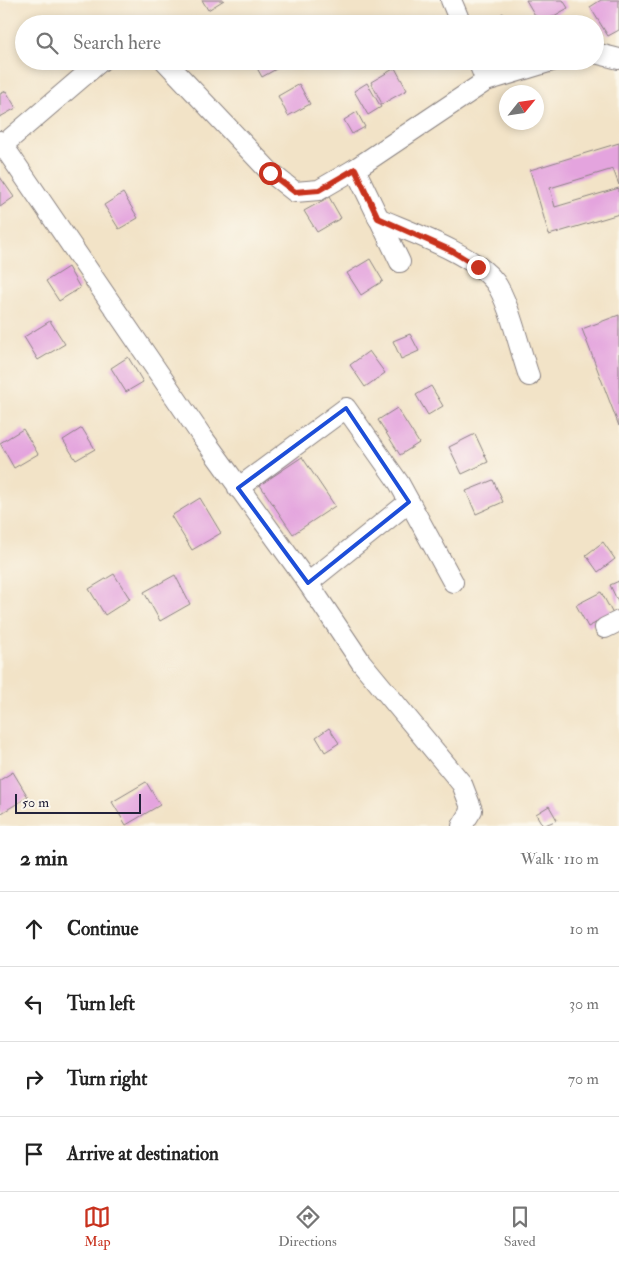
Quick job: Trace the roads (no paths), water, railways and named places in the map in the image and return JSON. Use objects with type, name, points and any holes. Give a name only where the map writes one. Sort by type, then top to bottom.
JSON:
[{"type":"street","points":[[450,0],[457,15]]},
{"type":"street","points":[[604,55],[619,59]]},
{"type":"street","points":[[90,70],[2,143],[238,488],[308,582],[361,662],[462,784],[472,810],[462,826]]},
{"type":"street","points":[[173,70],[270,173],[295,192],[319,190],[355,169],[486,81],[522,70]]},
{"type":"street","points":[[482,70],[486,81]]},
{"type":"street","points":[[355,169],[400,262]]},
{"type":"street","points":[[378,218],[452,251],[478,267],[495,282],[506,306],[528,376]]},
{"type":"street","points":[[238,488],[346,408],[399,484],[453,582]]},
{"type":"street","points":[[308,582],[409,502]]}]
